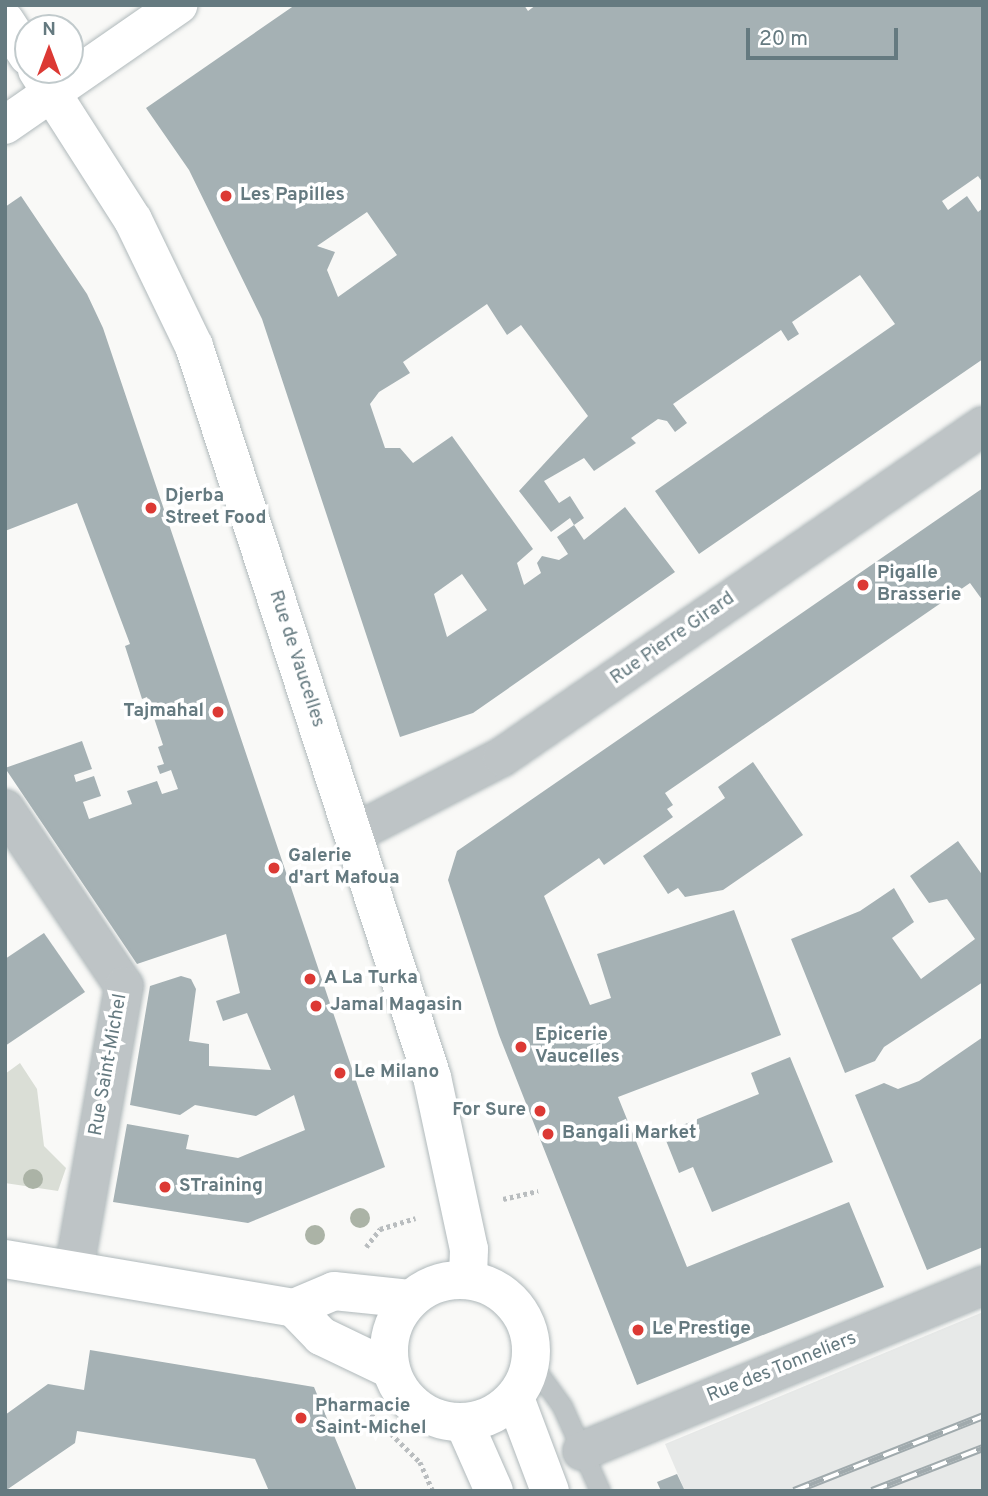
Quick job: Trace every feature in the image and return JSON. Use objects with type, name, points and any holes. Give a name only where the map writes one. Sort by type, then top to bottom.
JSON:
[{"type":"main road","points":[[84,59],[178,5]]},
{"type":"main road","points":[[5,125],[42,84]]},
{"type":"main road","name":"Rue de Vaucelles","points":[[47,84],[133,220],[194,346],[449,1139],[469,1249],[468,1280]]},
{"type":"main road","points":[[5,1259],[294,1308],[334,1291],[410,1299]]},
{"type":"main road","points":[[294,1308],[321,1336],[390,1369],[418,1409],[464,1423],[492,1416],[515,1398],[531,1363],[524,1318],[491,1286],[468,1280],[427,1287],[410,1299],[395,1320],[388,1344],[390,1369]]},
{"type":"main road","points":[[515,1398],[550,1491]]},
{"type":"main road","points":[[464,1423],[494,1491]]},
{"type":"street","name":"Rue Pierre Girard","points":[[353,834],[502,757],[983,426]]},
{"type":"street","name":"Rue Saint-Michel","points":[[5,809],[124,986],[74,1271]]},
{"type":"street","name":"Rue des Tonneliers","points":[[582,1451],[983,1286]]},
{"type":"lane","points":[[531,1363],[562,1406],[600,1491]]},
{"type":"path","points":[[363,1251],[380,1228],[407,1219]]},
{"type":"path","points":[[360,1399],[377,1425],[420,1462],[433,1491]]},
{"type":"shaded area","points":[[20,1063],[37,1089],[44,1146],[66,1168],[58,1191],[5,1183],[5,1074]]},
{"type":"shaded area","points":[[983,1312],[983,1491],[685,1491],[665,1444]]},
{"type":"building","points":[[295,5],[524,5],[528,11],[536,5],[983,5],[983,183],[978,176],[942,201],[948,210],[967,196],[978,212],[983,208],[983,359],[699,554],[655,491],[895,324],[860,275],[792,322],[799,334],[788,341],[781,330],[673,404],[687,423],[675,432],[667,421],[658,419],[631,438],[636,443],[594,471],[584,458],[544,481],[559,503],[570,496],[584,518],[574,525],[584,540],[625,507],[675,572],[473,713],[400,737],[262,319],[189,170],[146,108]],"holes":[[[367,212],[397,255],[338,297],[327,270],[335,252],[317,246]],[[487,304],[507,335],[521,325],[588,416],[519,491],[551,532],[570,518],[574,525],[557,537],[568,554],[559,560],[542,556],[537,563],[541,573],[524,585],[517,563],[533,549],[452,436],[413,463],[400,448],[385,448],[370,404],[379,392],[410,373],[403,362]],[[462,574],[487,610],[447,637],[434,594]]]},
{"type":"building","points":[[21,196],[87,294],[103,328],[385,1167],[248,1223],[113,1202],[127,1124],[189,1135],[186,1149],[238,1158],[305,1130],[294,1095],[256,1116],[195,1105],[180,1115],[130,1105],[150,986],[181,976],[191,979],[196,989],[189,1041],[209,1044],[209,1066],[271,1070],[247,1013],[223,1021],[216,1001],[240,993],[226,934],[137,964],[5,768],[82,741],[92,769],[74,775],[76,782],[94,776],[101,796],[83,802],[89,819],[132,804],[127,791],[157,781],[162,794],[178,789],[171,770],[160,774],[157,766],[164,764],[158,747],[163,745],[147,697],[142,699],[125,646],[130,644],[77,503],[5,531],[5,207]]},
{"type":"building","points":[[983,488],[983,601],[970,583],[665,793],[673,805],[667,809],[673,817],[604,865],[599,858],[544,896],[590,1005],[611,998],[597,954],[734,910],[781,1035],[618,1097],[687,1267],[849,1202],[884,1287],[637,1385],[499,1035],[448,880],[457,851]]},
{"type":"building","points":[[753,762],[803,835],[723,890],[685,897],[678,888],[668,894],[643,856],[725,798],[718,787]]},
{"type":"building","points":[[958,841],[983,876],[983,982],[884,1047],[875,1061],[845,1073],[791,939],[860,911],[894,888],[914,922],[892,938],[921,979],[975,939],[947,899],[929,903],[910,876]]},
{"type":"building","points":[[44,933],[85,992],[5,1046],[5,959]]},
{"type":"building","points":[[983,1037],[983,1247],[927,1270],[855,1095],[884,1083],[898,1089],[919,1081]]},
{"type":"building","points":[[790,1057],[833,1162],[712,1212],[693,1167],[679,1173],[663,1133],[759,1094],[751,1073]]},
{"type":"building","points":[[90,1350],[314,1387],[357,1491],[269,1491],[255,1459],[77,1431],[75,1443],[5,1491],[5,1415],[48,1384],[84,1390]]},
{"type":"building","points":[[677,1474],[685,1491],[661,1491],[657,1482]]},
{"type":"railway","points":[[794,1491],[983,1416]]},
{"type":"railway","points":[[872,1491],[983,1448]]},
{"type":"place","name":"Les Papilles","points":[[226,196]]},
{"type":"place","name":"Djerba Street Food","points":[[151,508]]},
{"type":"place","name":"Pigalle Brasserie","points":[[863,585]]},
{"type":"place","name":"Tajmahal","points":[[218,712]]},
{"type":"place","name":"Galerie d'art Mafoua","points":[[274,868]]},
{"type":"place","name":"A La Turka","points":[[310,979]]},
{"type":"place","name":"Jamal Magasin","points":[[316,1006]]},
{"type":"place","name":"Epicerie Vaucelles","points":[[521,1047]]},
{"type":"place","name":"Le Milano","points":[[340,1073]]},
{"type":"place","name":"For Sure","points":[[540,1111]]},
{"type":"place","name":"Bangali Market","points":[[548,1134]]},
{"type":"place","name":"STraining","points":[[165,1187]]},
{"type":"place","name":"Le Prestige","points":[[638,1330]]},
{"type":"place","name":"Pharmacie Saint-Michel","points":[[301,1418]]}]
